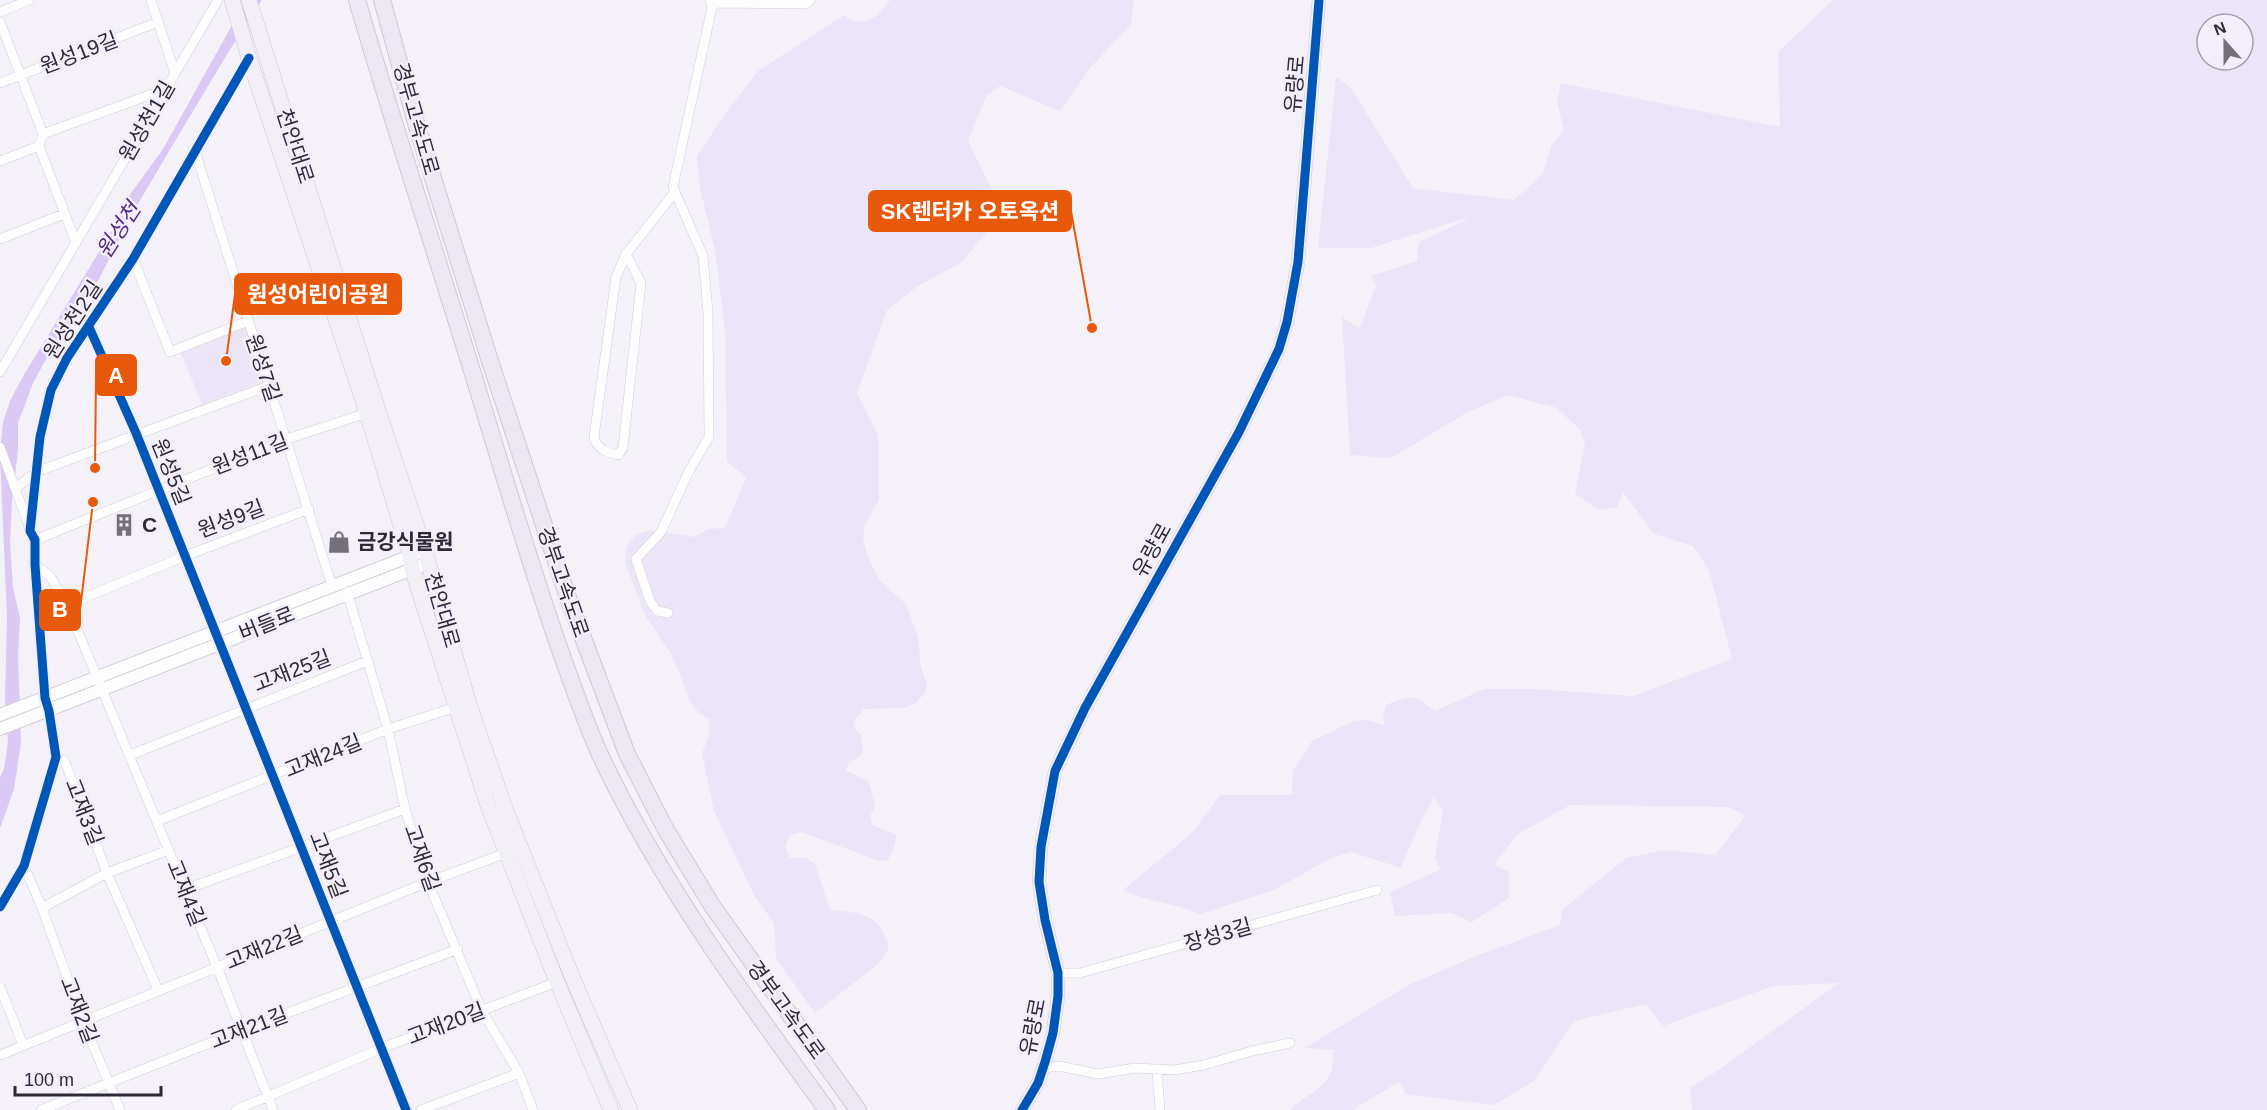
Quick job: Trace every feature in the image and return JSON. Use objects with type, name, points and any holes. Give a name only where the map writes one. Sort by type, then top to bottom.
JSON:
[{"type":"highway","name":"경부고속도로","points":[[357,0],[397,138],[545,608],[602,759],[640,833],[678,897],[767,1028],[827,1110]]},
{"type":"highway","name":"경부고속도로","points":[[382,0],[418,130],[489,361],[568,598],[627,754],[666,830],[713,907],[858,1110]]},
{"type":"main road","name":"천안대로","points":[[232,0],[367,413],[519,849],[630,1110]]},
{"type":"main road","name":"천안대로","points":[[249,0],[378,410],[456,706],[486,803],[611,1110]]},
{"type":"street","points":[[0,12],[29,0]]},
{"type":"street","points":[[151,0],[175,73]]},
{"type":"street","name":"원성천1길","points":[[0,372],[218,0]]},
{"type":"street","points":[[668,613],[657,612],[650,601],[636,559],[661,532],[689,471],[709,437],[708,312],[703,256],[674,187],[712,7],[710,1],[806,4],[810,0]]},
{"type":"street","name":"유량로","points":[[1022,1110],[1038,1083],[1043,1068],[1053,1033],[1058,996],[1058,973],[1045,920],[1039,882],[1044,828],[1055,771],[1080,717],[1239,432],[1279,349],[1287,322],[1298,262],[1319,0]]},
{"type":"street","points":[[0,22],[43,134],[39,146],[76,243]]},
{"type":"street","name":"원성19길","points":[[0,84],[158,22]]},
{"type":"street","name":"원성천2길","points":[[30,531],[40,437],[51,390],[67,358],[133,259],[248,52]]},
{"type":"street","points":[[43,134],[155,93],[160,97]]},
{"type":"street","points":[[0,161],[39,146]]},
{"type":"street","name":"원성7길","points":[[195,151],[333,586]]},
{"type":"street","points":[[626,254],[641,283],[623,448],[618,455],[605,452],[596,444],[594,437],[616,277],[626,254],[675,192]]},
{"type":"street","points":[[0,239],[64,214]]},
{"type":"street","name":"원성7길","points":[[133,259],[170,351],[248,321]]},
{"type":"street","name":"원성5길","points":[[89,327],[136,433],[217,638]]},
{"type":"street","points":[[16,488],[36,472],[136,433],[268,386]]},
{"type":"street","name":"원성11길","points":[[35,540],[287,439],[367,413]]},
{"type":"street","points":[[0,447],[35,540],[44,712],[56,757],[24,866],[0,907]]},
{"type":"street","name":"원성9길","points":[[67,605],[185,556],[309,509]]},
{"type":"street","name":"버들로","points":[[217,638],[333,586],[419,560]]},
{"type":"street","name":"버들로","points":[[0,716],[43,699],[100,683],[347,592],[419,560]]},
{"type":"street","name":"고재4길","points":[[35,565],[50,576],[67,605],[217,967],[273,1110]]},
{"type":"street","name":"고재6길","points":[[347,592],[388,729],[405,809],[428,882],[458,949],[482,1011],[519,1073],[533,1110]]},
{"type":"street","name":"고재5길","points":[[217,638],[274,775],[406,1110]]},
{"type":"street","name":"고재25길","points":[[130,755],[367,661]]},
{"type":"street","name":"버들로","points":[[0,729],[44,712],[100,683]]},
{"type":"street","name":"고재24길","points":[[157,821],[388,729],[456,706]]},
{"type":"street","name":"고재3길","points":[[56,757],[65,762],[107,873],[158,990]]},
{"type":"street","points":[[184,890],[405,809]]},
{"type":"street","name":"고재3길","points":[[107,873],[169,850]]},
{"type":"street","name":"고재22길","points":[[0,1055],[428,882],[506,853]]},
{"type":"street","name":"고재2길","points":[[24,866],[42,908],[83,1021],[120,1110]]},
{"type":"street","points":[[42,908],[107,873]]},
{"type":"street","name":"장성3길","points":[[1058,973],[1080,973],[1377,890]]},
{"type":"street","name":"고재21길","points":[[41,1110],[242,1030],[458,949]]},
{"type":"street","name":"고재20길","points":[[236,1110],[382,1048],[557,982]]},
{"type":"street","points":[[0,987],[23,1045]]},
{"type":"street","name":"유량로","points":[[1043,1068],[1059,1066],[1098,1074],[1135,1068],[1174,1070],[1204,1065],[1290,1043]]},
{"type":"street","points":[[1157,1070],[1160,1110]]},
{"type":"street","points":[[421,1110],[519,1073]]},
{"type":"shaded area","points":[[890,0],[1134,0],[1131,24],[1091,67],[1060,111],[1000,86],[986,96],[968,141],[997,200],[986,233],[962,262],[915,288],[887,310],[857,393],[878,435],[879,500],[865,524],[863,538],[867,554],[879,580],[906,604],[918,637],[921,667],[927,685],[925,693],[916,703],[904,708],[864,709],[853,723],[856,731],[861,735],[863,752],[858,758],[849,761],[846,770],[869,782],[875,807],[870,816],[872,825],[897,835],[893,851],[887,861],[877,860],[801,832],[790,835],[785,846],[790,858],[806,858],[815,864],[830,910],[860,914],[875,921],[881,928],[889,948],[877,965],[815,1013],[776,959],[774,923],[755,897],[714,811],[702,753],[709,735],[709,719],[700,714],[691,703],[672,655],[646,617],[626,565],[625,555],[628,543],[638,533],[650,530],[694,537],[708,529],[725,528],[746,478],[727,461],[725,331],[715,250],[700,188],[697,156],[724,115],[758,71],[844,15],[858,21],[870,20],[881,12]]},
{"type":"shaded area","points":[[1833,0],[2267,0],[2267,1110],[1692,1110],[1690,1088],[1839,983],[1773,986],[1663,1026],[1646,1004],[1574,1021],[1534,1081],[1494,1105],[1405,1094],[1400,1081],[1353,1110],[1290,1110],[1322,1085],[1332,1069],[1334,1050],[1305,1048],[1410,984],[1560,925],[1562,910],[1626,858],[1665,850],[1715,855],[1745,816],[1730,807],[1570,805],[1518,834],[1494,864],[1509,872],[1509,898],[1472,922],[1451,913],[1395,916],[1390,892],[1440,870],[1435,856],[1443,812],[1434,797],[1401,868],[1351,852],[1331,858],[1274,890],[1200,914],[1123,890],[1192,833],[1220,795],[1292,795],[1293,771],[1312,741],[1354,721],[1368,720],[1385,726],[1383,716],[1386,705],[1394,701],[1407,698],[1417,699],[1435,711],[1484,689],[1535,689],[1633,696],[1732,659],[1709,570],[1693,546],[1654,534],[1623,492],[1618,507],[1600,510],[1575,494],[1585,445],[1580,430],[1557,408],[1508,395],[1466,413],[1391,458],[1350,455],[1342,317],[1360,328],[1376,285],[1371,276],[1417,261],[1419,242],[1469,217],[1371,248],[1318,248],[1336,77],[1351,88],[1413,188],[1514,200],[1543,174],[1552,144],[1564,130],[1557,103],[1561,83],[1780,127],[1778,52]]},
{"type":"shaded area","points":[[250,325],[256,328],[270,371],[266,380],[202,404],[180,351]]},
{"type":"water","name":"원성천","points":[[246,0],[262,0],[132,214],[98,281],[56,341],[33,383],[18,423],[10,543],[13,587],[20,619],[18,655],[21,743],[14,789],[0,828],[0,777],[4,769],[8,742],[5,698],[7,616],[0,455],[3,422],[10,401],[22,378],[113,229],[129,196],[163,149]]},
{"type":"cycle path","points":[[1022,1110],[1038,1083],[1045,1062],[1053,1033],[1058,996],[1058,973],[1045,920],[1039,882],[1041,847],[1055,771],[1085,708],[1239,432],[1279,349],[1287,322],[1298,262],[1319,0]]},
{"type":"cycle path","points":[[0,907],[24,866],[56,757],[45,698],[35,540],[30,531],[40,437],[51,390],[67,358],[133,259],[249,58]]},
{"type":"cycle path","points":[[89,327],[136,433],[406,1110]]},
{"type":"place","name":"SK렌터카 오토옥션","points":[[1092,328]]},
{"type":"place","name":"원성어린이공원","points":[[226,361]]},
{"type":"place","name":"A","points":[[95,468]]},
{"type":"place","name":"B","points":[[93,502]]},
{"type":"place","name":"C","points":[[124,525]]},
{"type":"place","name":"금강식물원","points":[[339,542]]}]
